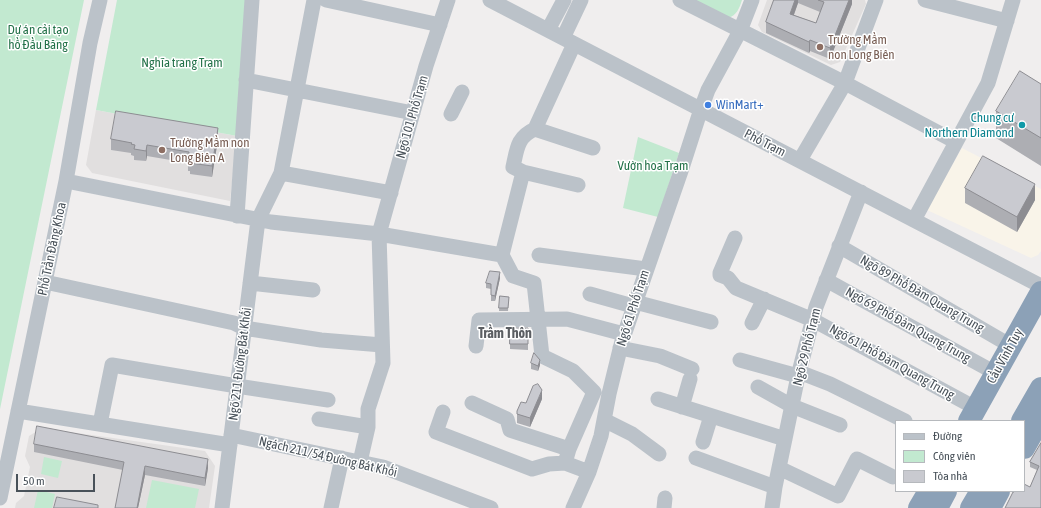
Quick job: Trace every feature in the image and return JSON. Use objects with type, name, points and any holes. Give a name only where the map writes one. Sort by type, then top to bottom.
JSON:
[{"type":"highway","name":"Cầu Vĩnh Tuy","points":[[986,420],[1001,371],[1039,292]]},
{"type":"highway","name":"Cầu Vĩnh Tuy","points":[[969,413],[1041,322]]},
{"type":"highway","points":[[1023,420],[1040,389]]},
{"type":"highway","points":[[1025,446],[1041,418]]},
{"type":"highway","points":[[919,508],[928,492]]},
{"type":"highway","points":[[936,508],[945,492]]},
{"type":"street","name":"Phố Trần Đăng Khoa","points":[[0,498],[66,180],[90,43],[100,0]]},
{"type":"street","points":[[237,216],[252,0]]},
{"type":"street","name":"Ngõ 211 Đường Bát Khối","points":[[222,508],[258,220],[281,173],[314,0]]},
{"type":"street","points":[[326,0],[440,26]]},
{"type":"street","name":"Ngõ 101 Phố Trạm","points":[[360,462],[368,427],[368,409],[383,363],[379,234],[413,113],[448,0]]},
{"type":"street","name":"Phố Trạm","points":[[490,0],[914,220],[1039,292]]},
{"type":"street","points":[[548,30],[564,0]]},
{"type":"street","points":[[535,129],[568,41],[581,0]]},
{"type":"street","points":[[680,0],[845,83],[956,142]]},
{"type":"street","name":"Ngõ 61 Phố Trạm","points":[[573,508],[590,472],[604,420],[622,341],[701,109],[708,90],[740,31],[752,0]]},
{"type":"street","points":[[800,160],[845,83],[876,0]]},
{"type":"street","points":[[925,0],[1007,21]]},
{"type":"street","points":[[914,220],[988,83],[1013,0]]},
{"type":"street","points":[[246,80],[413,113]]},
{"type":"street","points":[[451,114],[462,92]]},
{"type":"street","points":[[578,185],[523,172],[513,167],[517,146],[524,134],[535,129],[593,148]]},
{"type":"street","points":[[443,412],[434,439],[532,469],[549,464],[567,456],[594,392],[573,371],[542,356],[534,283],[513,276],[502,255],[523,172]]},
{"type":"street","points":[[281,173],[391,192]]},
{"type":"street","points":[[66,180],[258,220],[379,234],[502,255]]},
{"type":"street","name":"Ngõ 29 Phố Trạm","points":[[772,508],[792,406],[813,320],[826,280],[861,192]]},
{"type":"street","name":"Ngõ 61 Phố Đàm Quang Trung","points":[[735,238],[720,275],[728,278],[736,288],[813,320],[969,413]]},
{"type":"street","name":"Ngõ 89 Phố Đàm Quang Trung","points":[[839,246],[1006,343]]},
{"type":"street","points":[[539,255],[646,269]]},
{"type":"street","name":"Ngõ 69 Phố Đàm Quang Trung","points":[[826,280],[1001,371]]},
{"type":"street","points":[[45,282],[234,323],[244,328],[321,340],[382,345]]},
{"type":"street","points":[[250,283],[313,290]]},
{"type":"street","points":[[1001,371],[1006,343],[1039,292]]},
{"type":"street","points":[[590,294],[711,322]]},
{"type":"street","points":[[752,323],[764,299]]},
{"type":"street","points":[[476,346],[480,320],[567,319],[660,356],[691,374],[682,407]]},
{"type":"street","points":[[740,360],[799,374],[830,384],[903,420]]},
{"type":"street","points":[[100,424],[112,365],[328,400]]},
{"type":"street","points":[[758,387],[792,406],[840,425]]},
{"type":"street","points":[[658,399],[785,439]]},
{"type":"street","points":[[472,403],[507,419],[510,430],[567,456],[590,472]]},
{"type":"street","name":"Ngách 211/54 Đường Bát Khối","points":[[18,411],[100,424],[230,440],[342,458],[383,467],[491,508]]},
{"type":"street","points":[[703,442],[711,416]]},
{"type":"street","points":[[318,418],[368,427]]},
{"type":"street","points":[[604,420],[632,434],[659,454]]},
{"type":"street","points":[[1025,457],[1041,428]]},
{"type":"street","points":[[331,508],[342,458]]},
{"type":"street","points":[[696,458],[775,487]]},
{"type":"street","points":[[779,468],[838,496],[857,459],[893,477]]},
{"type":"street","points":[[911,508],[920,492]]},
{"type":"street","points":[[988,502],[1004,492]]},
{"type":"shaded area","name":"Trường Mầm non Long Biên","points":[[767,0],[865,0],[866,4],[840,62],[831,65],[762,32],[758,25]]},
{"type":"shaded area","name":"Trường Mầm non Long Biên A","points":[[96,110],[237,136],[230,201],[92,173],[86,165]]},
{"type":"shaded area","points":[[962,148],[1041,189],[1041,251],[1038,255],[1031,258],[927,210]]},
{"type":"shaded area","points":[[42,428],[205,451],[215,466],[209,508],[15,508],[16,503],[24,496],[30,467],[25,456],[29,436]]},
{"type":"green space","name":"Dự án cải tạo hồ Đầu Băng","points":[[0,0],[84,0],[0,409]]},
{"type":"green space","name":"Nghĩa trang Trạm","points":[[117,0],[253,0],[237,136],[96,110]]},
{"type":"green space","points":[[689,0],[742,0],[734,15],[728,18]]},
{"type":"green space","name":"Vườn hoa Trạm","points":[[638,137],[679,153],[658,217],[623,208]]},
{"type":"green space","points":[[44,457],[62,461],[58,478],[41,474]]},
{"type":"green space","points":[[152,480],[199,489],[195,508],[146,508]]},
{"type":"green space","points":[[38,490],[55,494],[52,508],[34,508]]},
{"type":"building","points":[[774,0],[795,0],[790,14],[816,23],[824,2],[818,0],[849,0],[830,48],[810,40],[809,42],[766,22]]},
{"type":"building","points":[[1020,71],[1041,84],[1041,138],[996,111]]},
{"type":"building","points":[[116,111],[218,128],[212,166],[190,163],[191,160],[188,160],[189,152],[147,145],[146,151],[134,149],[135,145],[131,144],[132,143],[111,139]]},
{"type":"building","points":[[983,156],[1035,184],[1017,217],[965,188]]},
{"type":"building","points":[[490,271],[500,272],[495,296],[491,295],[491,284],[486,283]]},
{"type":"building","points":[[500,296],[509,297],[508,308],[499,308]]},
{"type":"building","points":[[510,328],[528,328],[528,344],[510,344]]},
{"type":"building","points":[[534,353],[540,360],[538,366],[531,363]]},
{"type":"building","points":[[538,384],[542,390],[530,418],[517,414],[521,402],[526,403],[533,386]]},
{"type":"building","points":[[37,426],[208,459],[205,478],[145,466],[137,508],[115,508],[124,462],[34,444]]},
{"type":"building","points":[[1041,443],[1041,508],[1005,508],[1013,492],[1025,492],[1025,484],[1030,487],[1039,466],[1030,462]]},
{"type":"building","points":[[57,497],[98,505],[98,508],[54,508]]},
{"type":"place","name":"Trường Mầm non Long Biên","points":[[820,47]]},
{"type":"place","name":"WinMart+","points":[[708,105]]},
{"type":"place","name":"Chung cư Northern Diamond","points":[[1022,125]]},
{"type":"place","name":"Trường Mầm non Long Biên A","points":[[162,150]]},
{"type":"district","name":"Trầm Thôn","points":[[505,334]]}]
